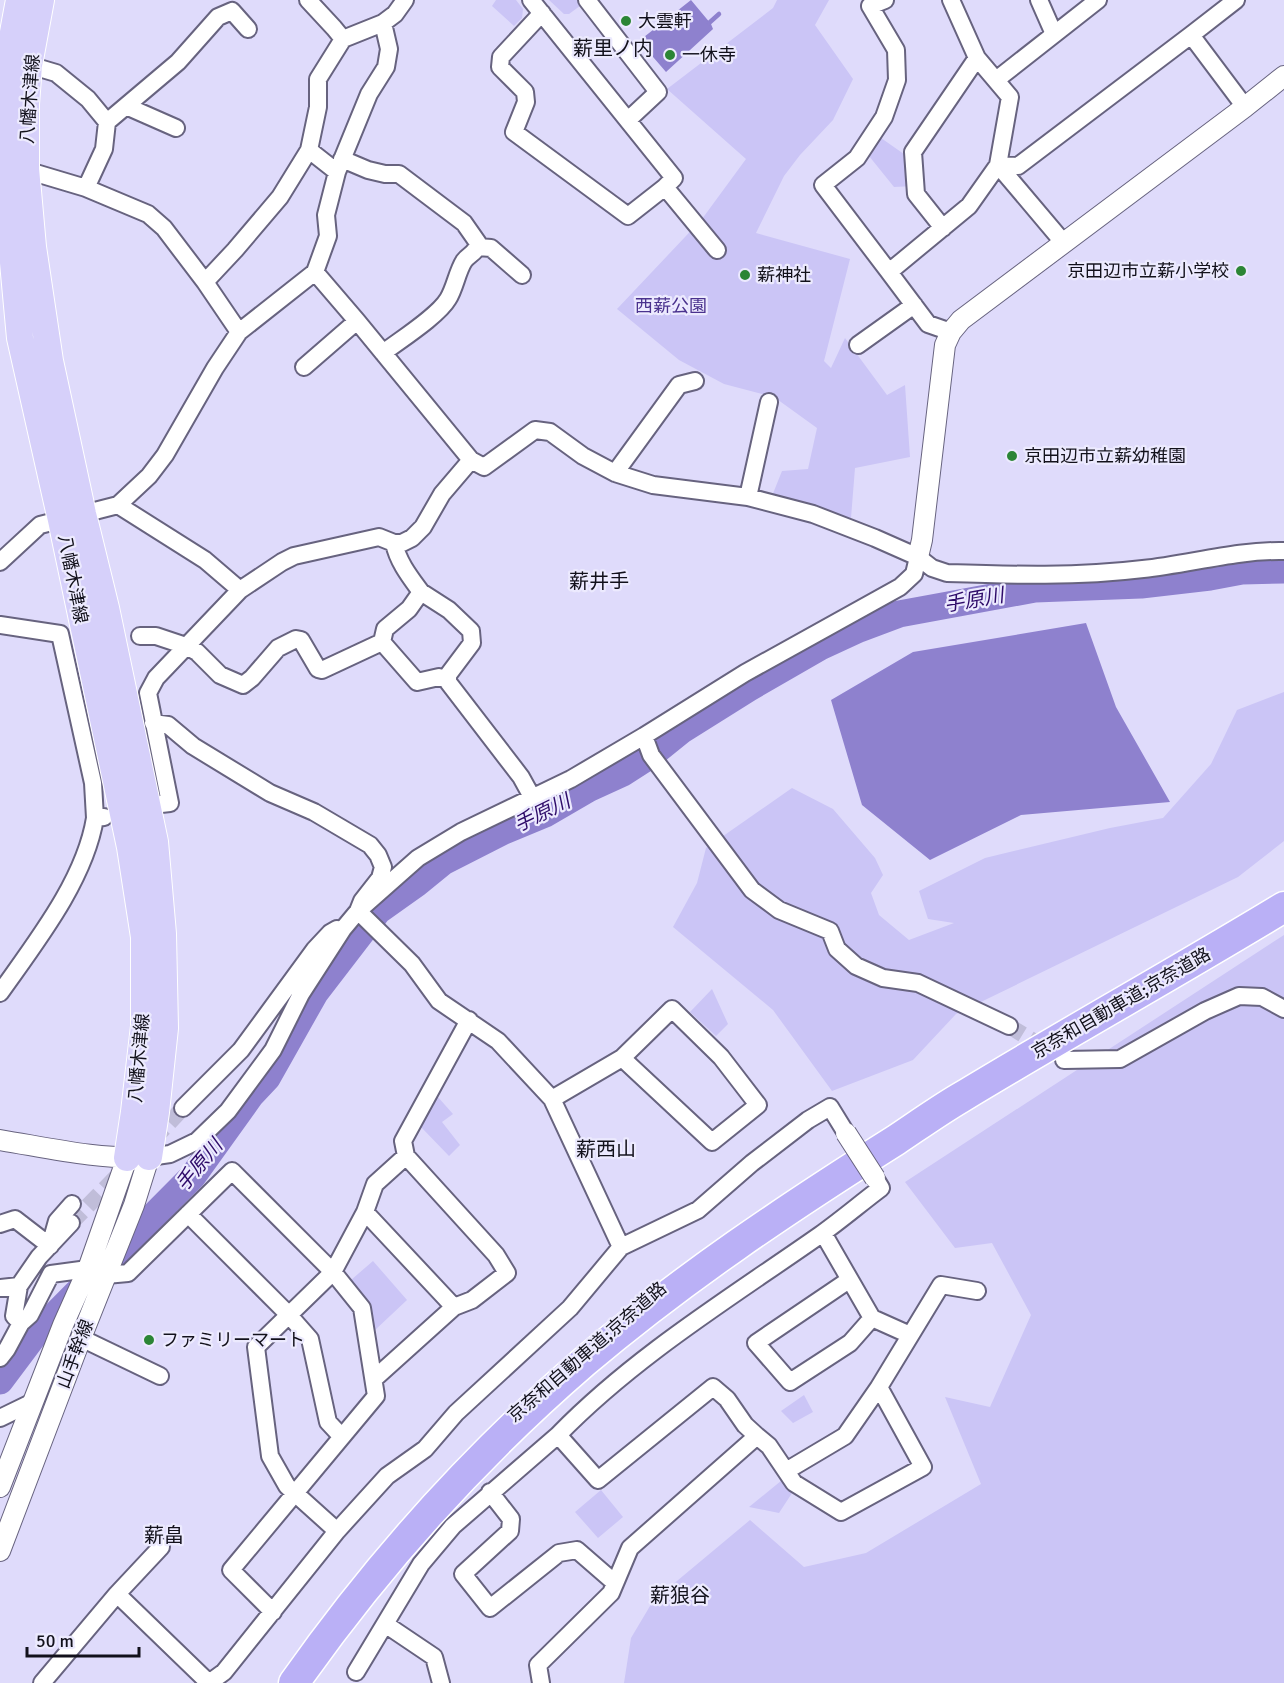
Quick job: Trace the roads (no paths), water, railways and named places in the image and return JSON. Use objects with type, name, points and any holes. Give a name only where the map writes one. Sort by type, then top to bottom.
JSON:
[{"type":"highway","name":"京奈和自動車道;京奈道路","points":[[294,1683],[345,1614],[421,1523],[513,1427],[584,1362],[640,1317],[721,1255],[804,1198],[958,1099],[1284,907]]},
{"type":"highway","name":"京奈和自動車道;京奈道路","points":[[284,1683],[374,1564],[415,1517],[507,1421],[578,1355],[706,1253],[789,1197],[892,1132],[958,1099]]},
{"type":"main road","name":"八幡木津線","points":[[19,0],[9,54],[4,101],[20,338],[72,517],[144,938],[144,1026],[134,1112],[138,1157]]},
{"type":"main road","name":"八幡木津線","points":[[10,166],[26,104],[29,64],[41,0]]},
{"type":"street","points":[[308,0],[343,39]]},
{"type":"street","points":[[205,282],[280,197],[309,150],[318,107],[318,79],[343,39],[383,23],[395,14],[405,0]]},
{"type":"street","points":[[587,0],[658,92],[628,120]]},
{"type":"street","points":[[885,0],[870,6],[896,50],[897,80],[884,117],[857,158],[823,186],[928,324],[951,332]]},
{"type":"street","points":[[889,272],[969,206],[998,165],[1010,97],[977,58],[951,0]]},
{"type":"street","points":[[1039,0],[1054,34]]},
{"type":"street","points":[[996,80],[1098,0]]},
{"type":"street","points":[[998,165],[1018,166],[1236,0]]},
{"type":"street","points":[[536,7],[628,120],[674,178],[628,216],[514,132],[526,102],[525,92],[500,68],[501,57],[536,7]]},
{"type":"street","points":[[86,188],[104,149],[107,122],[178,62],[218,17],[232,11],[248,29]]},
{"type":"street","points":[[0,562],[40,525],[118,505],[149,476],[165,455],[215,368],[239,332],[315,272],[328,236],[326,215],[340,165],[369,94],[386,67],[389,49],[383,23]]},
{"type":"street","points":[[1191,35],[1245,107]]},
{"type":"street","points":[[943,228],[916,194],[913,152],[977,58]]},
{"type":"street","points":[[29,64],[56,73],[88,99],[107,122]]},
{"type":"street","points":[[183,1108],[241,1050],[315,949],[330,933],[356,916],[418,858],[461,832],[571,779],[745,673],[900,587],[914,574],[922,540],[945,345],[951,332],[961,320],[1284,76]]},
{"type":"street","points":[[126,106],[176,128]]},
{"type":"street","points":[[309,150],[340,165],[385,174],[399,174],[464,223],[478,243],[475,252],[465,260],[442,308],[383,353]]},
{"type":"street","points":[[998,165],[1063,242]]},
{"type":"street","points":[[10,166],[86,188],[148,214],[164,228],[239,332]]},
{"type":"street","points":[[665,187],[717,250]]},
{"type":"street","points":[[478,247],[491,248],[522,275]]},
{"type":"street","points":[[315,272],[471,460],[484,468],[535,430],[550,432],[583,456],[615,473],[653,485],[748,497],[813,514],[918,557],[932,568],[946,573],[1042,576],[1142,570],[1263,550],[1284,551]]},
{"type":"street","points":[[858,345],[914,305]]},
{"type":"street","points":[[304,367],[357,321]]},
{"type":"street","points":[[615,473],[679,385],[694,381]]},
{"type":"street","points":[[748,497],[769,402]]},
{"type":"street","points":[[161,804],[170,803],[148,693],[156,678],[240,590],[282,562],[294,556],[379,537],[394,543],[402,543],[412,538],[423,527],[442,494],[471,460]]},
{"type":"street","points":[[118,505],[205,560],[240,590]]},
{"type":"street","points":[[394,543],[396,553],[406,572],[421,592],[449,610],[471,631],[472,643],[448,675],[448,682],[521,777],[532,797]]},
{"type":"street","points":[[140,636],[156,636],[186,646],[197,652],[220,675],[243,685],[278,648],[296,639],[301,640],[318,669],[322,670],[382,642],[386,629],[409,609],[421,592]]},
{"type":"street","points":[[0,626],[60,634],[99,818],[77,876],[0,993]]},
{"type":"street","points":[[382,642],[417,682],[439,677],[448,680]]},
{"type":"street","points":[[0,1140],[93,1155],[138,1157],[170,1154],[197,1141],[228,1111],[273,1050],[301,994],[356,916],[362,901],[380,878],[383,867],[378,855],[370,845],[314,812],[270,793],[193,746],[168,725],[153,723]]},
{"type":"street","points":[[644,736],[651,755],[752,890],[779,910],[830,931],[837,949],[856,966],[883,978],[918,983],[1009,1026]]},
{"type":"street","points":[[356,916],[384,938],[411,964],[439,1000],[498,1041],[552,1099],[621,1247]]},
{"type":"street","points":[[1064,1060],[1120,1059],[1205,1011],[1239,996],[1262,997],[1284,1010]]},
{"type":"street","points":[[552,1099],[622,1058],[672,1009],[721,1057],[758,1105],[712,1142],[622,1058]]},
{"type":"street","points":[[374,1379],[454,1307],[472,1300],[507,1273],[496,1255],[406,1156],[403,1141],[468,1020]]},
{"type":"street","points":[[117,1594],[209,1683],[225,1672],[337,1531],[387,1476],[425,1449],[456,1413],[570,1308],[621,1247],[698,1210],[798,1127],[831,1107],[881,1188],[823,1233],[651,1352],[453,1526],[421,1564],[356,1672]]},
{"type":"street","points":[[337,1531],[287,1486],[270,1456],[256,1347],[333,1272],[365,1212],[375,1184],[406,1156]]},
{"type":"street","name":"山手幹線","points":[[0,1487],[63,1325],[97,1272],[134,1205],[138,1157]]},
{"type":"street","name":"山手幹線","points":[[0,1551],[98,1296],[99,1240],[138,1157]]},
{"type":"street","points":[[0,1358],[21,1323],[30,1316],[51,1274],[128,1273],[232,1171],[333,1272],[362,1308],[376,1396],[231,1570],[273,1612]]},
{"type":"street","points":[[50,1246],[57,1221],[72,1204]]},
{"type":"street","points":[[365,1212],[454,1307]]},
{"type":"street","points":[[188,1214],[310,1339],[328,1422],[342,1437]]},
{"type":"street","points":[[0,1224],[15,1219],[50,1246]]},
{"type":"street","points":[[21,1323],[14,1316],[19,1286],[39,1257],[71,1223]]},
{"type":"street","points":[[823,1233],[872,1318],[910,1335]]},
{"type":"street","points":[[849,1280],[756,1342],[790,1382],[850,1343],[872,1318]]},
{"type":"street","points":[[786,1471],[845,1436],[879,1388],[941,1285],[977,1291]]},
{"type":"street","points":[[0,1288],[19,1286]]},
{"type":"street","points":[[81,1338],[160,1376]]},
{"type":"street","points":[[558,1435],[598,1480],[713,1387],[727,1399],[745,1425],[769,1446],[794,1483],[841,1512],[923,1467],[879,1388]]},
{"type":"street","points":[[0,1418],[33,1402]]},
{"type":"street","points":[[541,1683],[538,1665],[611,1593],[630,1548],[757,1436]]},
{"type":"street","points":[[490,1492],[511,1519],[510,1531],[463,1574],[490,1608],[559,1553],[577,1551],[615,1583]]},
{"type":"street","points":[[42,1683],[117,1594],[161,1547]]},
{"type":"street","points":[[385,1624],[434,1657],[441,1683]]},
{"type":"waterway","points":[[709,23],[719,14]]},
{"type":"waterway","name":"手原川","points":[[0,1381],[33,1337],[193,1176],[251,1095],[267,1078],[315,993],[378,911],[443,862],[504,831],[545,814],[588,789],[623,773],[651,755],[682,730],[820,647],[899,614],[1035,589],[1141,585],[1242,571],[1284,570]]},
{"type":"tunnel","points":[[1009,1026],[1048,1050]]},
{"type":"tunnel","points":[[153,1140],[183,1108]]},
{"type":"tunnel","points":[[71,1223],[122,1171]]},
{"type":"place","name":"大雲軒","points":[[626,21]]},
{"type":"place","name":"一休寺","points":[[670,55]]},
{"type":"place","name":"京田辺市立薪小学校","points":[[1241,271]]},
{"type":"place","name":"薪神社","points":[[745,275]]},
{"type":"place","name":"京田辺市立薪幼稚園","points":[[1012,456]]},
{"type":"place","name":"ファミリーマート","points":[[149,1340]]},
{"type":"district","name":"薪里ノ内","points":[[613,48]]},
{"type":"district","name":"薪井手","points":[[599,581]]},
{"type":"district","name":"薪西山","points":[[606,1149]]},
{"type":"district","name":"薪畠","points":[[164,1535]]},
{"type":"district","name":"薪狼谷","points":[[680,1595]]},
{"type":"park label","name":"西薪公園","points":[[671,306]]}]
